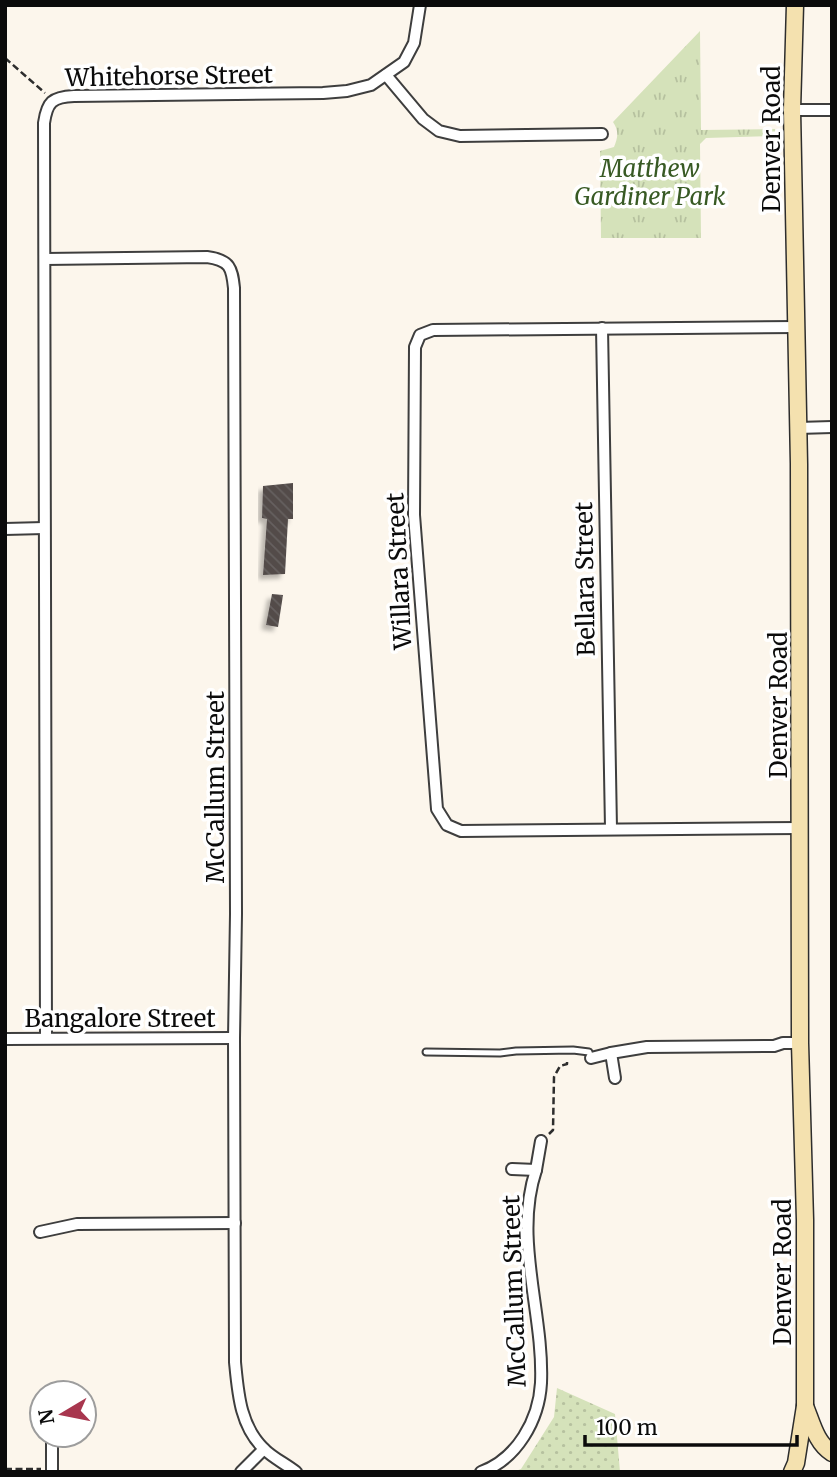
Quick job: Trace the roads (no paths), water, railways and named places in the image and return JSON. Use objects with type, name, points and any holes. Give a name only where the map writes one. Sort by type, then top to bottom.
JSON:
[{"type":"street","name":"Whitehorse Street","points":[[46,1038],[46,111],[52,100],[63,96],[323,93],[371,85],[404,62],[414,43],[420,5]]},
{"type":"street","name":"Denver Road","points":[[792,1472],[796,1463],[805,1406],[805,1220],[800,1043],[797,327],[792,110],[794,5]]},
{"type":"street","points":[[387,75],[423,119],[439,131],[460,136],[602,134]]},
{"type":"street","points":[[792,110],[832,110]]},
{"type":"street","name":"McCallum Street","points":[[45,260],[207,257],[218,258],[227,263],[233,272],[235,1362],[238,1397],[247,1425],[264,1448],[296,1472]]},
{"type":"street","name":"Willara Street","points":[[797,327],[433,330],[420,335],[415,347],[414,515],[437,809],[447,825],[461,831],[801,828]]},
{"type":"street","name":"Bellara Street","points":[[602,328],[611,828]]},
{"type":"street","points":[[798,428],[832,428]]},
{"type":"street","points":[[5,529],[44,528]]},
{"type":"street","name":"Bangalore Street","points":[[5,1039],[234,1038]]},
{"type":"street","points":[[591,1058],[647,1047],[774,1046],[800,1043]]},
{"type":"street","points":[[611,1053],[615,1078]]},
{"type":"street","name":"McCallum Street","points":[[481,1472],[504,1459],[520,1443],[533,1420],[541,1386],[527,1220],[530,1187],[541,1141]]},
{"type":"street","name":"McCallum Street","points":[[512,1169],[536,1170]]},
{"type":"street","points":[[40,1232],[77,1224],[235,1223]]},
{"type":"street","name":"Denver Road","points":[[805,1406],[818,1440],[832,1453]]},
{"type":"street","points":[[241,1472],[264,1448]]},
{"type":"street","points":[[52,1449],[52,1470]]},
{"type":"lane","points":[[425,1052],[573,1050],[589,1052],[591,1058]]},
{"type":"park label","name":"Matthew Gardiner Park","points":[[650,182]]}]
